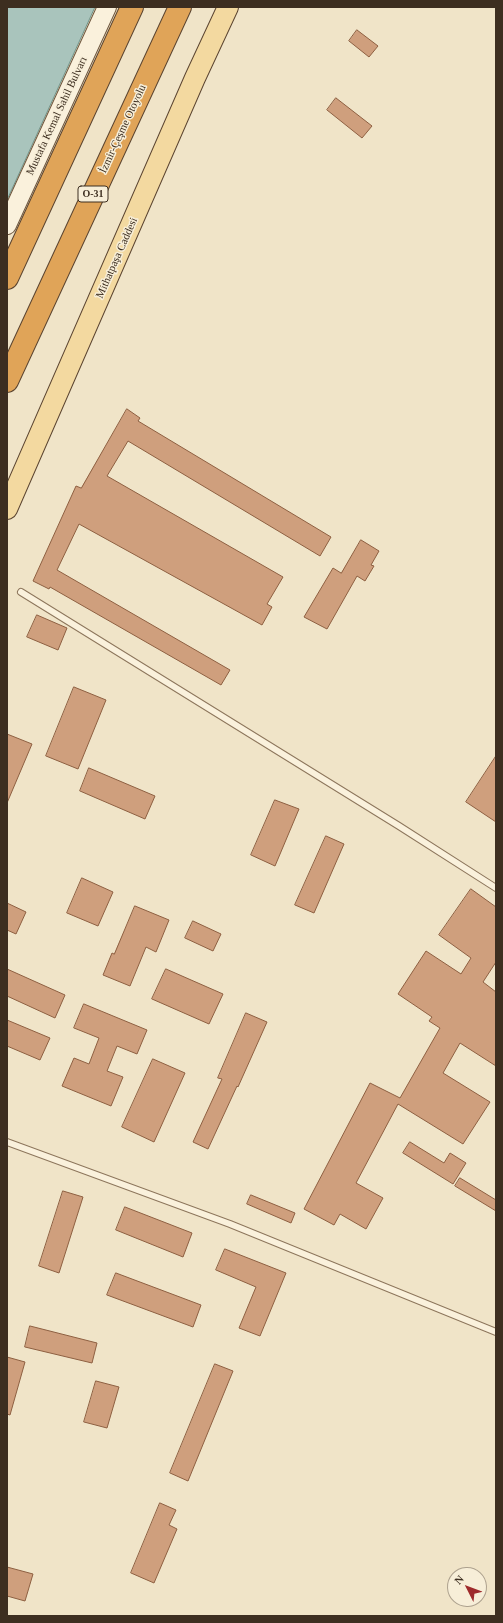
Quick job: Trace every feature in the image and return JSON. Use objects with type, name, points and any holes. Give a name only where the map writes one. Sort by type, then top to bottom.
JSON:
[{"type":"highway","points":[[7,278],[132,7]]},
{"type":"highway","name":"İzmir-Çeşme Otoyolu","points":[[7,381],[180,7]]},
{"type":"main road","name":"Mustafa Kemal Sahil Bulvarı","points":[[7,225],[107,7]]},
{"type":"main road","name":"Mithatpaşa Caddesi","points":[[7,509],[195,78],[228,7]]},
{"type":"lane","points":[[21,592],[399,826],[496,888]]},
{"type":"lane","points":[[7,1142],[230,1224],[496,1332]]},
{"type":"water","points":[[7,7],[95,7],[7,200]]},
{"type":"building","points":[[357,30],[378,46],[369,57],[349,41]]},
{"type":"building","points":[[336,98],[372,126],[362,138],[327,110]]},
{"type":"building","points":[[127,409],[140,418],[138,421],[331,537],[320,556],[128,441],[107,476],[283,577],[267,604],[272,607],[262,625],[79,524],[57,570],[230,670],[221,685],[50,587],[49,589],[33,581],[76,486],[81,488]]},
{"type":"building","points":[[361,540],[379,551],[371,565],[374,566],[365,581],[357,576],[327,629],[304,617],[333,568],[341,573]]},
{"type":"building","points":[[37,615],[67,628],[58,650],[27,637]]},
{"type":"building","points":[[74,687],[106,700],[78,769],[46,756]]},
{"type":"building","points":[[7,734],[32,744],[7,803]]},
{"type":"building","points":[[496,756],[496,822],[466,802]]},
{"type":"building","points":[[89,768],[155,796],[145,819],[80,791]]},
{"type":"building","points":[[275,800],[299,809],[275,866],[251,855]]},
{"type":"building","points":[[326,836],[344,844],[314,913],[295,905]]},
{"type":"building","points":[[82,878],[113,892],[98,926],[67,913]]},
{"type":"building","points":[[471,889],[496,907],[496,962],[483,982],[496,992],[496,1066],[460,1043],[443,1073],[490,1102],[463,1144],[398,1104],[356,1183],[383,1198],[366,1229],[340,1214],[334,1225],[304,1209],[370,1083],[400,1098],[440,1028],[429,1021],[432,1017],[398,994],[426,951],[461,974],[471,958],[439,935]]},
{"type":"building","points":[[7,903],[26,912],[16,934],[7,930]]},
{"type":"building","points":[[135,906],[169,920],[156,952],[146,947],[130,986],[103,975]]},
{"type":"building","points":[[193,921],[221,934],[213,951],[185,938]]},
{"type":"building","points":[[7,969],[65,995],[55,1018],[7,996]]},
{"type":"building","points":[[166,969],[223,994],[209,1024],[152,999]]},
{"type":"building","points":[[84,1004],[147,1030],[137,1054],[117,1046],[107,1071],[123,1077],[111,1106],[62,1086],[74,1058],[89,1064],[99,1038],[74,1028]]},
{"type":"building","points":[[246,1013],[267,1022],[208,1149],[193,1142],[222,1079],[218,1078]]},
{"type":"building","points":[[7,1020],[50,1038],[40,1060],[7,1046]]},
{"type":"building","points":[[153,1059],[185,1073],[154,1142],[122,1127]]},
{"type":"building","points":[[410,1142],[444,1163],[450,1153],[466,1163],[453,1184],[403,1153]]},
{"type":"building","points":[[460,1178],[496,1200],[496,1211],[455,1186]]},
{"type":"building","points":[[63,1191],[83,1197],[59,1273],[39,1266]]},
{"type":"building","points":[[251,1195],[295,1213],[291,1223],[247,1204]]},
{"type":"building","points":[[125,1207],[192,1233],[183,1257],[116,1230]]},
{"type":"building","points":[[225,1249],[286,1273],[260,1336],[239,1328],[256,1287],[216,1270]]},
{"type":"building","points":[[116,1273],[201,1305],[193,1327],[107,1295]]},
{"type":"building","points":[[30,1326],[97,1343],[92,1363],[25,1347]]},
{"type":"building","points":[[7,1357],[25,1362],[10,1415],[7,1414]]},
{"type":"building","points":[[215,1364],[233,1371],[188,1481],[170,1473]]},
{"type":"building","points":[[96,1381],[119,1387],[107,1428],[84,1422]]},
{"type":"building","points":[[160,1503],[176,1510],[169,1525],[177,1529],[154,1583],[131,1573]]},
{"type":"building","points":[[7,1567],[33,1574],[25,1601],[7,1596]]}]
